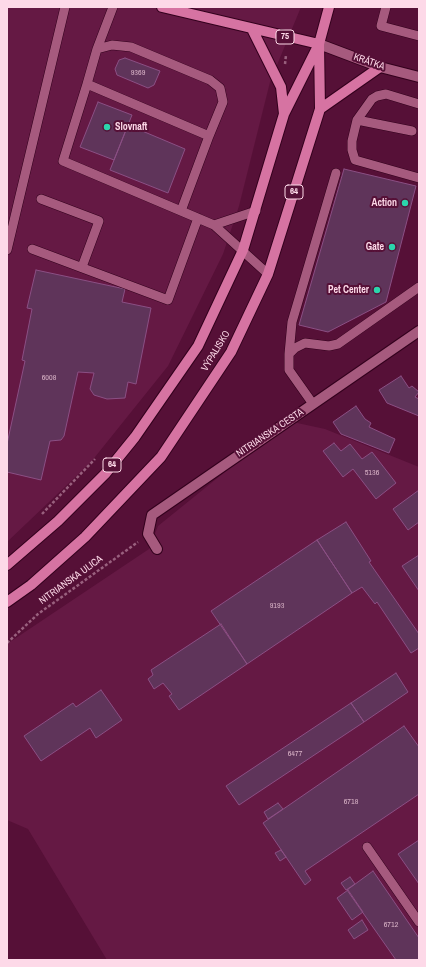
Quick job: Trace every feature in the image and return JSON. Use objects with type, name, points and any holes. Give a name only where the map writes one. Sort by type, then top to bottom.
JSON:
[{"type":"main road","name":"75","points":[[162,7],[319,44]]},
{"type":"main road","name":"VÝPALISKO","points":[[7,565],[81,500],[135,437],[198,346],[243,250],[284,114],[319,44],[329,7]]},
{"type":"main road","name":"64","points":[[252,29],[281,86],[284,114]]},
{"type":"main road","name":"VÝPALISKO","points":[[7,602],[31,585],[85,537],[161,458],[231,352],[268,274],[320,109],[319,44]]},
{"type":"main road","points":[[320,109],[380,66]]},
{"type":"street","name":"KRÁTKA","points":[[319,44],[380,66],[419,77]]},
{"type":"street","name":"NITRIANSKA CESTA","points":[[148,534],[152,515],[419,331]]},
{"type":"street","points":[[148,534],[157,549]]},
{"type":"lane","points":[[7,250],[65,7]]},
{"type":"lane","points":[[113,7],[97,49],[63,161],[214,225],[268,274]]},
{"type":"lane","points":[[386,7],[381,26],[419,36]]},
{"type":"lane","points":[[97,49],[112,45],[131,47],[210,80],[220,88],[223,102],[181,212]]},
{"type":"lane","points":[[87,84],[209,136]]},
{"type":"lane","points":[[419,104],[386,94],[377,96],[372,99],[362,111],[357,120],[352,141],[352,155],[355,160],[419,178]]},
{"type":"lane","points":[[357,120],[412,131]]},
{"type":"lane","points":[[313,404],[289,370],[292,322],[336,173]]},
{"type":"lane","points":[[41,199],[100,220],[82,267]]},
{"type":"lane","points":[[214,225],[256,211]]},
{"type":"lane","points":[[32,250],[82,267],[168,300],[198,218]]},
{"type":"lane","points":[[289,354],[295,348],[305,343],[329,346],[338,344],[419,288]]},
{"type":"lane","points":[[367,848],[419,922]]},
{"type":"path","points":[[285,64],[286,55]]},
{"type":"path","points":[[42,514],[95,460]]},
{"type":"path","name":"NITRIANSKA ULICA","points":[[7,643],[38,614],[148,534]]},
{"type":"shaded area","points":[[7,7],[301,7],[270,82],[239,206],[223,254],[168,366],[91,462],[7,542]]},
{"type":"shaded area","points":[[288,421],[325,429],[419,467],[419,960],[107,960],[28,829],[7,820],[7,644],[149,549],[158,526]]},
{"type":"building","points":[[125,58],[160,71],[154,85],[148,88],[117,75],[115,69],[119,60]]},
{"type":"building","points":[[98,102],[132,115],[114,160],[80,147]]},
{"type":"building","points":[[128,125],[185,149],[168,193],[110,170]]},
{"type":"building","points":[[344,169],[416,186],[386,302],[328,332],[299,325]]},
{"type":"building","points":[[36,270],[125,289],[122,302],[151,308],[136,384],[128,382],[125,398],[107,399],[94,395],[90,389],[94,373],[78,372],[64,436],[61,440],[50,441],[41,480],[7,472],[7,444],[25,361],[22,360],[32,309],[27,308]]},
{"type":"building","points":[[401,376],[409,388],[412,386],[419,392],[415,397],[419,399],[419,416],[387,403],[379,390]]},
{"type":"building","points":[[356,406],[365,419],[371,423],[369,427],[395,439],[389,453],[341,434],[333,422]]},
{"type":"building","points":[[334,443],[341,451],[350,444],[362,459],[372,452],[396,483],[376,499],[353,469],[343,477],[323,451]]},
{"type":"building","points":[[419,490],[419,522],[408,530],[393,509]]},
{"type":"building","points":[[346,522],[371,561],[369,562],[419,634],[419,648],[411,653],[377,602],[375,604],[362,587],[352,593],[317,540]]},
{"type":"building","points":[[317,540],[352,593],[247,664],[211,611]]},
{"type":"building","points":[[419,555],[419,591],[402,566]]},
{"type":"building","points":[[221,624],[247,664],[179,710],[169,696],[172,694],[163,683],[154,689],[148,679],[153,675],[151,670]]},
{"type":"building","points":[[396,673],[408,692],[364,722],[351,703]]},
{"type":"building","points":[[101,690],[122,720],[96,738],[90,728],[41,761],[24,736],[73,703],[76,707]]},
{"type":"building","points":[[351,703],[364,722],[239,805],[226,786]]},
{"type":"building","points":[[404,726],[419,747],[419,794],[305,871],[311,880],[305,885],[263,823]]},
{"type":"building","points":[[278,803],[283,809],[268,819],[264,812]]},
{"type":"building","points":[[419,840],[419,884],[398,854]]},
{"type":"building","points":[[281,850],[286,857],[280,861],[275,853]]},
{"type":"building","points":[[373,871],[419,938],[419,960],[396,960],[347,890]]},
{"type":"building","points":[[350,877],[355,884],[346,890],[341,883]]},
{"type":"building","points":[[348,890],[363,912],[352,920],[337,898]]},
{"type":"building","points":[[362,920],[368,930],[354,939],[348,930]]},
{"type":"place","name":"Slovnaft","points":[[107,127]]},
{"type":"place","name":"Action","points":[[405,203]]},
{"type":"place","name":"Gate","points":[[392,247]]},
{"type":"place","name":"Pet Center","points":[[377,290]]}]
